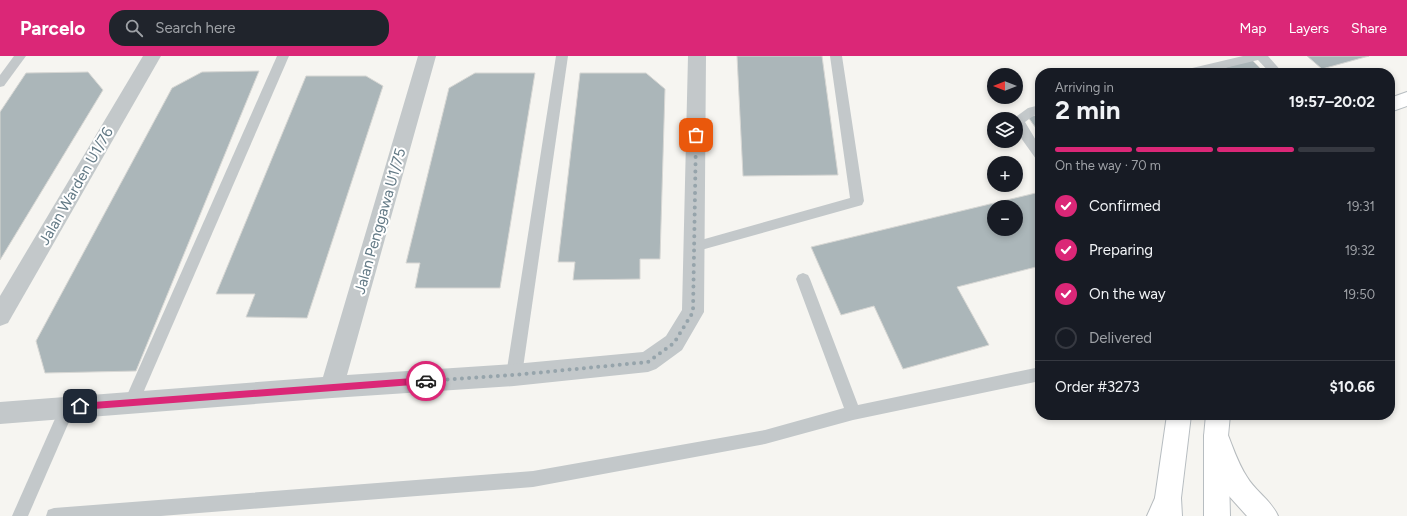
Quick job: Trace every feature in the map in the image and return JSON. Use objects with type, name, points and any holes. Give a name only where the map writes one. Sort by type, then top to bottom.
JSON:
[{"type":"street","name":"Jalan Warden U1/76","points":[[0,316],[152,56]]},
{"type":"street","name":"Jalan Penggawa U1/75","points":[[332,387],[427,56]]},
{"type":"street","points":[[0,413],[332,387],[514,375],[648,362],[674,343],[693,312],[697,56]]},
{"type":"street","points":[[1395,103],[1407,99]]},
{"type":"street","points":[[1166,510],[1178,420]]},
{"type":"street","points":[[1217,425],[1217,516]]},
{"type":"street","points":[[1217,425],[1226,465],[1238,487],[1265,516]]},
{"type":"lane","points":[[0,83],[20,56]]},
{"type":"lane","points":[[132,402],[283,56]]},
{"type":"lane","points":[[514,375],[562,56]]},
{"type":"lane","points":[[694,247],[857,201],[836,56]]},
{"type":"lane","points":[[1209,68],[1260,56],[1272,68]]},
{"type":"lane","points":[[1035,110],[1018,122],[1021,129],[1035,149]]},
{"type":"lane","points":[[803,279],[853,413]]},
{"type":"lane","points":[[54,516],[533,479],[765,438],[853,413],[1035,375]]},
{"type":"lane","points":[[20,516],[67,408]]},
{"type":"building","points":[[737,56],[822,56],[838,175],[743,176]]},
{"type":"building","points":[[1307,56],[1369,56],[1326,68],[1321,68]]},
{"type":"building","points":[[1252,60],[1260,68],[1222,68]]},
{"type":"building","points":[[259,71],[136,371],[45,373],[36,341],[172,88],[202,72]]},
{"type":"building","points":[[88,72],[103,90],[0,260],[0,112],[26,73]]},
{"type":"building","points":[[475,73],[535,73],[500,288],[415,288],[420,263],[406,263],[449,88]]},
{"type":"building","points":[[580,73],[646,73],[665,89],[660,259],[640,259],[640,279],[573,280],[575,262],[558,262]]},
{"type":"building","points":[[306,76],[366,76],[383,86],[307,318],[246,317],[255,294],[216,294]]},
{"type":"building","points":[[1035,115],[1035,127],[1028,117]]},
{"type":"building","points":[[1035,193],[1035,267],[957,287],[989,345],[903,369],[874,306],[841,315],[811,247],[987,205],[987,236],[1023,236],[1023,200],[1007,200]]},
{"type":"way so far","points":[[426,381],[514,375],[648,362],[674,343],[693,312],[696,135]]},
{"type":"route","points":[[80,406],[426,381]]}]
